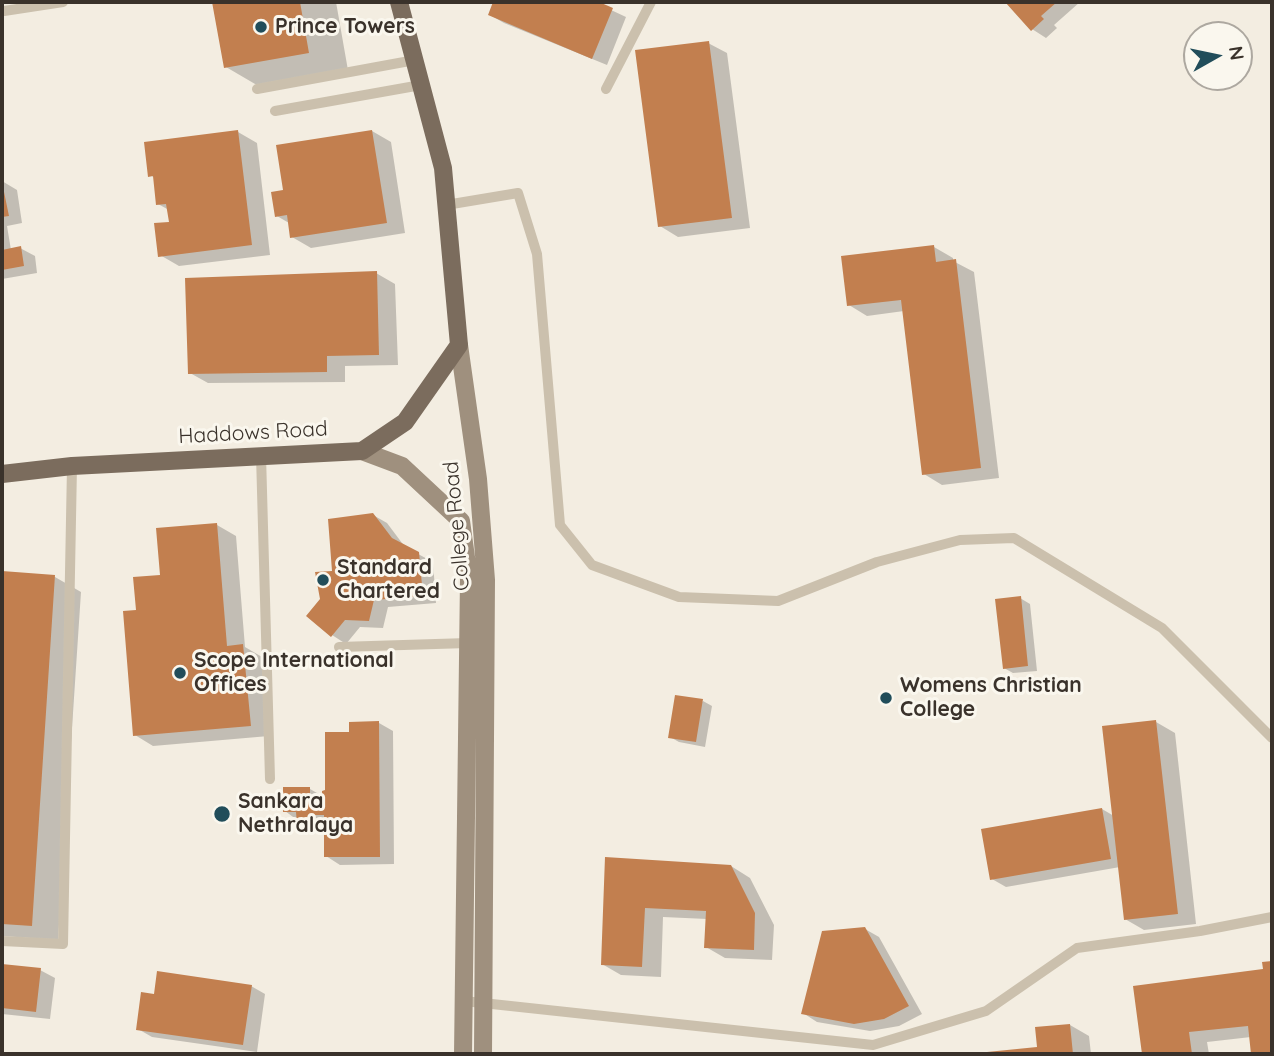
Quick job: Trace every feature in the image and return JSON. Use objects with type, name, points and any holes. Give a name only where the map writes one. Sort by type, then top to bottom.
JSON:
[{"type":"main road","name":"College Road","points":[[399,2],[443,168],[458,345],[478,479],[486,580],[483,1054]]},
{"type":"main road","points":[[362,450],[405,422],[458,345]]},
{"type":"main road","name":"College Road","points":[[362,450],[402,466],[461,521],[469,579],[463,1054]]},
{"type":"main road","name":"Haddows Road","points":[[2,474],[72,466],[362,450]]},
{"type":"lane","points":[[4,11],[63,2]]},
{"type":"lane","points":[[606,89],[652,2]]},
{"type":"lane","points":[[257,89],[415,60]]},
{"type":"lane","points":[[275,111],[421,85]]},
{"type":"lane","points":[[446,205],[518,194],[537,254],[560,525],[592,565],[679,597],[778,600],[877,562],[960,540],[1014,538],[1162,628],[1272,738]]},
{"type":"lane","points":[[261,455],[270,779]]},
{"type":"lane","points":[[2,941],[63,944],[72,466]]},
{"type":"lane","points":[[339,647],[468,643]]},
{"type":"lane","points":[[464,1001],[873,1045],[986,1011],[1077,948],[1200,931],[1272,917]]},
{"type":"building","name":"Prince Towers","points":[[212,2],[300,2],[309,53],[224,68]]},
{"type":"building","points":[[493,2],[599,2],[613,8],[592,59],[488,15]]},
{"type":"building","points":[[1005,2],[1057,2],[1041,16],[1044,19],[1031,31]]},
{"type":"building","points":[[709,41],[732,218],[658,227],[635,50]]},
{"type":"building","points":[[238,130],[252,245],[158,257],[154,223],[169,222],[166,204],[156,205],[153,176],[148,177],[144,142]]},
{"type":"building","points":[[372,130],[387,223],[290,238],[287,215],[275,217],[271,192],[283,190],[276,145]]},
{"type":"building","points":[[2,182],[9,216],[2,217]]},
{"type":"building","points":[[934,245],[936,262],[956,259],[981,468],[922,475],[901,300],[847,306],[841,256]]},
{"type":"building","points":[[21,246],[24,266],[2,270],[2,250]]},
{"type":"building","points":[[377,271],[379,355],[327,356],[327,372],[188,374],[185,278]]},
{"type":"building","points":[[373,513],[392,538],[419,552],[423,596],[374,600],[369,621],[345,620],[331,637],[306,616],[320,599],[315,572],[332,571],[328,519]]},
{"type":"building","points":[[217,523],[227,646],[243,644],[251,726],[133,736],[123,611],[136,610],[133,577],[160,575],[156,528]]},
{"type":"building","points":[[2,571],[55,575],[32,926],[2,924]]},
{"type":"building","points":[[1021,596],[1028,666],[1003,669],[995,599]]},
{"type":"building","points":[[675,695],[703,699],[696,742],[668,738]]},
{"type":"building","points":[[1156,720],[1178,914],[1124,920],[1102,726]]},
{"type":"building","points":[[379,721],[380,857],[324,857],[324,815],[311,815],[311,824],[297,824],[296,812],[283,812],[283,787],[310,787],[310,800],[322,800],[322,791],[325,790],[325,732],[349,732],[349,722]]},
{"type":"building","points":[[1102,808],[1111,859],[990,880],[981,829]]},
{"type":"building","points":[[605,857],[731,865],[755,913],[754,950],[704,948],[706,911],[645,908],[642,967],[601,965]]},
{"type":"building","points":[[865,927],[909,1006],[884,1019],[854,1024],[801,1014],[822,931]]},
{"type":"building","points":[[1272,961],[1272,1054],[1251,1054],[1248,1026],[1189,1032],[1192,1054],[1142,1054],[1133,986],[1263,969],[1262,962]]},
{"type":"building","points":[[2,964],[41,968],[36,1012],[2,1008]]},
{"type":"building","points":[[157,971],[252,985],[243,1045],[136,1030],[141,992],[154,994]]},
{"type":"building","points":[[1070,1024],[1073,1054],[987,1054],[1037,1047],[1035,1027]]},
{"type":"place","name":"Prince Towers","points":[[261,27]]},
{"type":"place","name":"Standard Chartered","points":[[323,580]]},
{"type":"place","name":"Scope International Offices","points":[[180,673]]},
{"type":"place","name":"Womens Christian College","points":[[886,698]]},
{"type":"place","name":"Sankara Nethralaya","points":[[222,814]]}]
